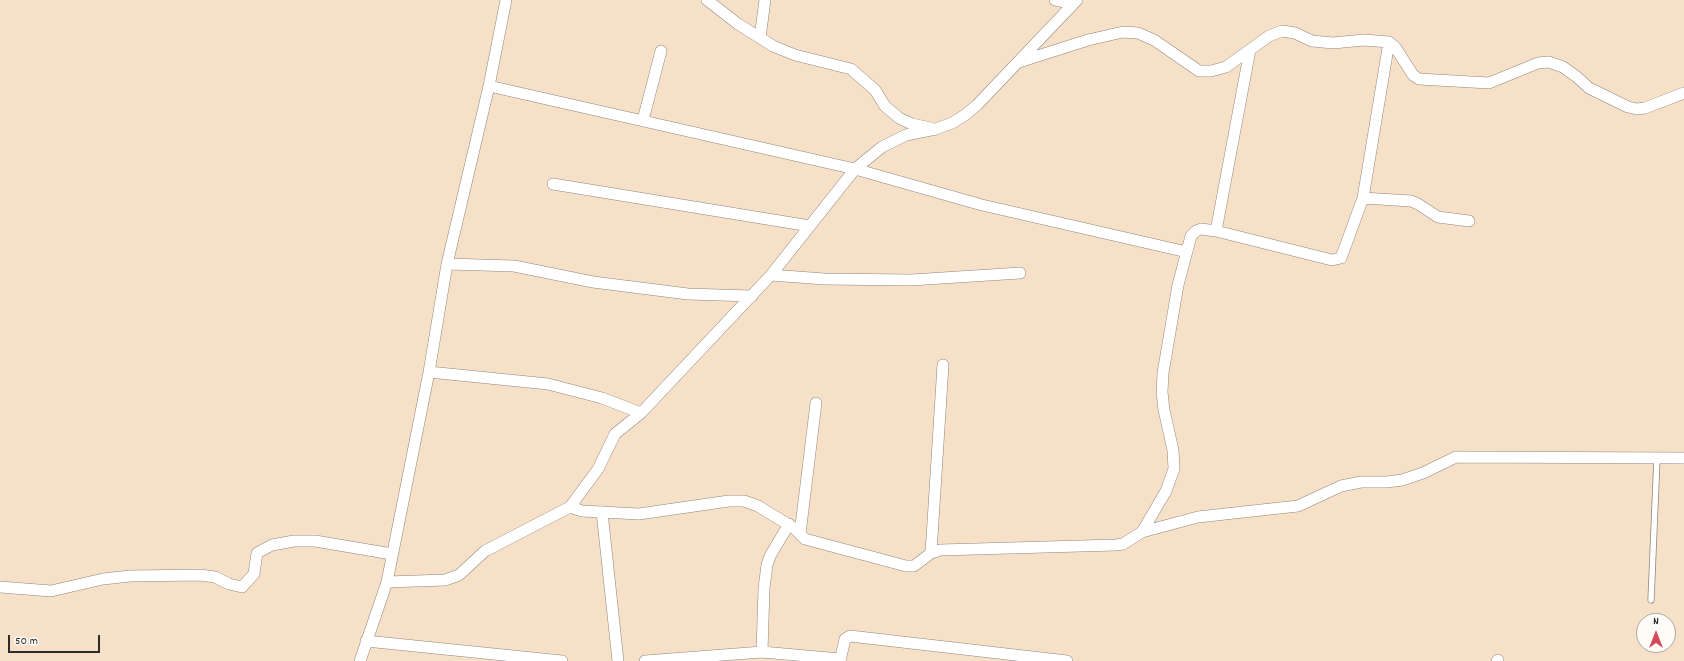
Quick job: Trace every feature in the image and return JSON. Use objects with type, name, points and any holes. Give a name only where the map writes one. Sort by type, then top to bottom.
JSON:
[{"type":"street","points":[[360,661],[387,582],[428,372],[447,264],[489,86],[506,0]]},
{"type":"street","points":[[707,0],[738,24],[772,46],[795,55],[851,69],[875,90],[885,106],[899,118],[912,124],[936,129]]},
{"type":"street","points":[[760,38],[765,0]]},
{"type":"street","points":[[1055,0],[1074,2]]},
{"type":"street","points":[[387,582],[445,580],[458,575],[485,551],[570,507],[598,468],[615,434],[641,413],[752,296],[771,275],[855,169],[882,147],[906,135],[936,129],[965,116],[977,106],[1074,2]]},
{"type":"street","points":[[1018,62],[1088,40],[1123,32],[1138,33],[1154,40],[1199,71],[1211,71],[1226,67],[1269,36],[1282,31],[1295,33],[1312,41],[1333,43],[1364,40],[1389,42],[1395,47],[1413,75],[1418,79],[1489,82],[1538,63],[1549,62],[1563,67],[1589,88],[1628,107],[1637,109],[1645,108],[1684,93]]},
{"type":"street","points":[[1142,532],[1166,491],[1174,468],[1173,450],[1164,410],[1162,392],[1163,373],[1178,285],[1191,236],[1196,231],[1201,230],[1216,231],[1332,260],[1338,260],[1341,258],[1363,198],[1389,42]]},
{"type":"street","points":[[1216,231],[1250,50]]},
{"type":"street","points":[[642,120],[661,51]]},
{"type":"street","points":[[489,86],[855,169],[982,205],[1187,252]]},
{"type":"street","points":[[553,184],[810,226]]},
{"type":"street","points":[[1363,198],[1411,201],[1438,217],[1469,221]]},
{"type":"street","points":[[447,264],[514,266],[608,284],[688,294],[752,296]]},
{"type":"street","points":[[771,275],[824,279],[911,280],[1020,274]]},
{"type":"street","points":[[931,553],[944,365]]},
{"type":"street","points":[[428,372],[548,384],[602,398],[641,413]]},
{"type":"street","points":[[800,534],[816,403]]},
{"type":"street","points":[[570,507],[582,511],[639,514],[729,501],[744,501],[758,506],[789,524],[805,539],[906,566],[914,566],[931,553],[940,550],[1116,546],[1123,544],[1142,532],[1198,517],[1298,506],[1341,486],[1361,482],[1387,482],[1402,480],[1423,473],[1456,457],[1684,458]]},
{"type":"street","points":[[602,512],[618,661]]},
{"type":"street","points":[[762,652],[764,588],[767,565],[770,556],[789,524]]},
{"type":"street","points":[[0,587],[51,591],[102,579],[130,576],[192,575],[215,577],[229,584],[242,587],[254,574],[257,553],[272,545],[294,541],[315,541],[392,554]]},
{"type":"street","points":[[645,661],[762,652],[840,660],[844,639],[850,636],[1067,661]]},
{"type":"street","points":[[366,641],[562,661]]},
{"type":"lane","points":[[1651,600],[1657,458]]}]
